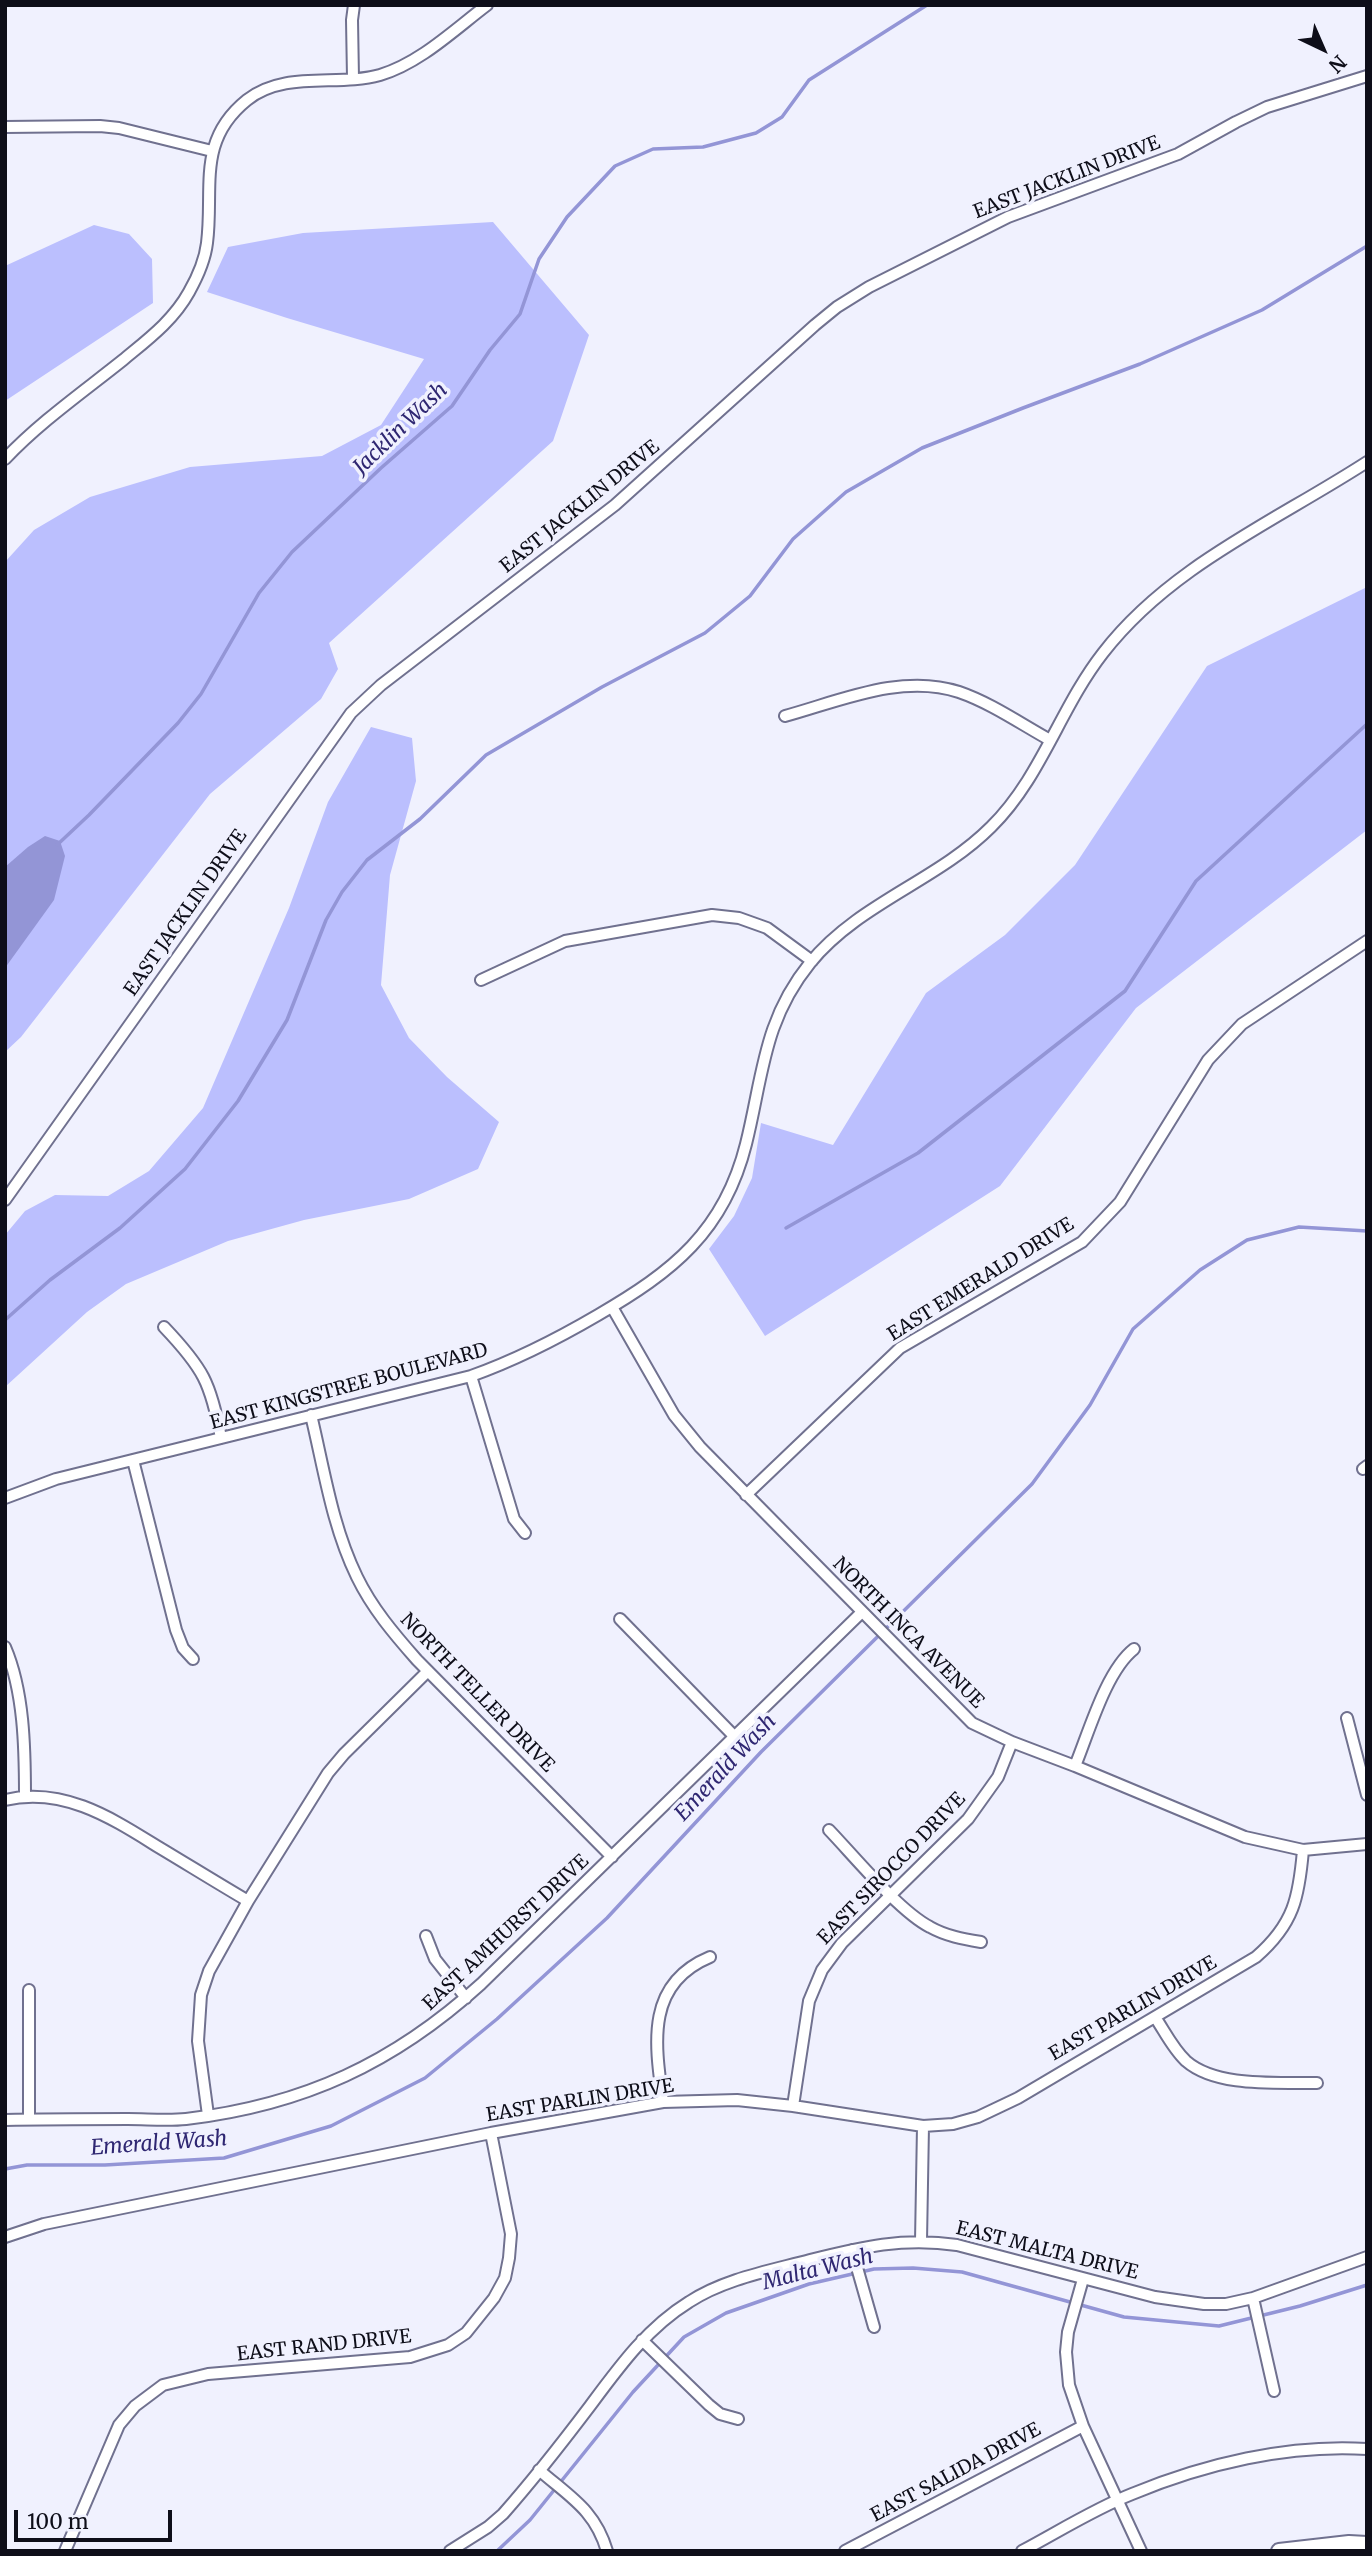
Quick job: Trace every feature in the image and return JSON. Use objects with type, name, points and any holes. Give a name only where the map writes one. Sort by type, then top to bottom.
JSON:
[{"type":"main road","points":[[1279,2551],[1349,2543],[1367,2544]]},
{"type":"street","points":[[354,5],[354,78]]},
{"type":"street","points":[[5,459],[42,424],[174,316],[200,271],[208,241],[212,151],[226,122],[247,100],[262,91],[301,81],[378,75],[403,65],[487,5]]},
{"type":"street","name":"EAST JACKLIN DRIVE","points":[[5,1200],[338,730],[358,707],[381,685],[615,505],[815,325],[869,287],[1008,217],[1178,154],[1267,107],[1367,76]]},
{"type":"street","points":[[5,127],[110,127],[212,151]]},
{"type":"street","name":"EAST KINGSTREE BOULEVARD","points":[[5,1499],[56,1479],[471,1376],[531,1352],[643,1289],[674,1265],[695,1243],[719,1210],[734,1182],[745,1148],[759,1076],[773,1026],[793,986],[812,961],[853,922],[981,837],[1017,797],[1096,661],[1151,601],[1197,566],[1367,462]]},
{"type":"street","points":[[785,716],[883,689],[929,687],[962,693],[1050,740]]},
{"type":"street","points":[[481,980],[565,941],[712,915],[739,918],[767,928],[812,961]]},
{"type":"street","name":"EAST EMERALD DRIVE","points":[[746,1495],[900,1348],[1082,1242],[1120,1202],[1208,1060],[1241,1024],[1367,941]]},
{"type":"street","name":"NORTH INCA AVENUE","points":[[612,1307],[674,1415],[700,1447],[972,1723],[1012,1742],[1245,1837],[1303,1850],[1367,1844]]},
{"type":"street","points":[[164,1327],[192,1357],[206,1380],[221,1438]]},
{"type":"street","points":[[471,1376],[514,1519],[525,1533]]},
{"type":"street","name":"NORTH TELLER DRIVE","points":[[311,1415],[338,1531],[357,1577],[387,1626],[612,1857]]},
{"type":"street","points":[[133,1460],[176,1630],[183,1648],[193,1659]]},
{"type":"street","name":"EAST AMHURST DRIVE","points":[[5,2120],[185,2119],[276,2103],[337,2080],[409,2042],[432,2027],[466,1998],[862,1612]]},
{"type":"street","points":[[620,1619],[734,1736]]},
{"type":"street","points":[[5,1647],[12,1662],[19,1694],[25,1796]]},
{"type":"street","points":[[1075,1766],[1110,1680],[1118,1665],[1134,1649]]},
{"type":"street","points":[[208,2115],[198,2041],[201,1995],[219,1950],[328,1773],[428,1671]]},
{"type":"street","points":[[1347,1718],[1367,1795]]},
{"type":"street","name":"EAST SIROCCO DRIVE","points":[[793,2106],[805,2018],[814,1986],[833,1954],[968,1819],[998,1777],[1012,1742]]},
{"type":"street","points":[[5,1800],[25,1796],[64,1801],[97,1811],[248,1901]]},
{"type":"street","points":[[829,1830],[928,1926],[958,1938],[981,1942]]},
{"type":"street","name":"EAST PARLIN DRIVE","points":[[5,2237],[44,2224],[491,2133],[663,2102],[737,2100],[923,2126],[953,2124],[978,2117],[1018,2098],[1256,1957],[1285,1924],[1300,1888],[1303,1850]]},
{"type":"street","points":[[426,1936],[435,1959],[466,1998]]},
{"type":"street","points":[[663,2102],[656,2031],[661,2006],[674,1981],[697,1962],[710,1957]]},
{"type":"street","points":[[29,1990],[29,2119]]},
{"type":"street","points":[[1156,2017],[1180,2055],[1206,2074],[1228,2079],[1318,2083]]},
{"type":"street","points":[[921,2241],[923,2126]]},
{"type":"street","name":"EAST RAND DRIVE","points":[[65,2551],[119,2425],[135,2406],[163,2385],[208,2374],[410,2357],[448,2345],[466,2333],[494,2298],[505,2278],[509,2258],[510,2234],[491,2133]]},
{"type":"street","name":"EAST MALTA DRIVE","points":[[450,2551],[503,2514],[642,2340],[691,2300],[742,2279],[852,2249],[921,2241],[957,2245],[1181,2302],[1226,2304],[1253,2298],[1367,2257]]},
{"type":"street","points":[[852,2249],[874,2328]]},
{"type":"street","points":[[1083,2279],[1068,2332],[1066,2353],[1069,2385],[1083,2426],[1140,2551]]},
{"type":"street","points":[[1253,2298],[1274,2391]]},
{"type":"street","points":[[642,2340],[709,2405],[720,2414],[738,2419]]},
{"type":"street","name":"EAST SALIDA DRIVE","points":[[845,2551],[1083,2426]]},
{"type":"street","points":[[1023,2551],[1118,2501],[1206,2468],[1264,2455],[1367,2449]]},
{"type":"street","points":[[539,2470],[592,2516],[600,2529],[607,2551]]},
{"type":"shaded area","points":[[493,222],[589,335],[553,441],[329,643],[338,669],[321,699],[210,794],[21,1037],[5,1052],[5,562],[34,530],[90,497],[190,467],[322,456],[381,425],[424,359],[207,292],[228,247],[303,233]]},
{"type":"shaded area","points":[[94,225],[129,234],[152,259],[153,303],[5,401],[5,266]]},
{"type":"shaded area","points":[[1367,587],[1367,830],[1136,1008],[1000,1186],[765,1336],[709,1249],[734,1216],[752,1178],[761,1123],[833,1145],[926,993],[1005,935],[1075,865],[1207,666]]},
{"type":"shaded area","points":[[371,727],[412,738],[416,781],[390,875],[381,985],[409,1038],[447,1077],[499,1122],[478,1169],[409,1199],[304,1220],[228,1241],[126,1284],[87,1312],[5,1387],[5,1235],[25,1211],[55,1195],[108,1196],[149,1171],[203,1108],[289,908],[328,802]]},
{"type":"shaded area","points":[[45,836],[60,841],[65,856],[54,900],[5,968],[5,867]]},
{"type":"waterway","name":"Jacklin Wash","points":[[57,845],[178,723],[201,694],[259,593],[292,552],[452,406],[490,350],[520,314],[539,259],[567,217],[615,166],[653,149],[703,147],[756,133],[782,117],[809,80],[927,5]]},
{"type":"waterway","points":[[5,1320],[50,1280],[120,1228],[185,1169],[238,1101],[287,1020],[326,920],[342,892],[367,860],[420,819],[486,755],[602,687],[705,633],[750,596],[793,539],[846,492],[922,448],[1140,364],[1262,310],[1367,246]]},
{"type":"waterway","points":[[786,1228],[918,1153],[1125,991],[1196,881],[1367,724]]},
{"type":"waterway","name":"Emerald Wash","points":[[5,2169],[27,2165],[105,2165],[224,2158],[331,2126],[425,2078],[497,2019],[607,1918],[761,1752],[1032,1484],[1090,1405],[1133,1329],[1200,1270],[1247,1240],[1299,1227],[1367,1231]]},
{"type":"waterway","name":"Malta Wash","points":[[497,2551],[530,2520],[633,2392],[684,2337],[726,2313],[809,2284],[874,2269],[913,2268],[962,2272],[1124,2317],[1219,2326],[1300,2306],[1367,2285]]}]
